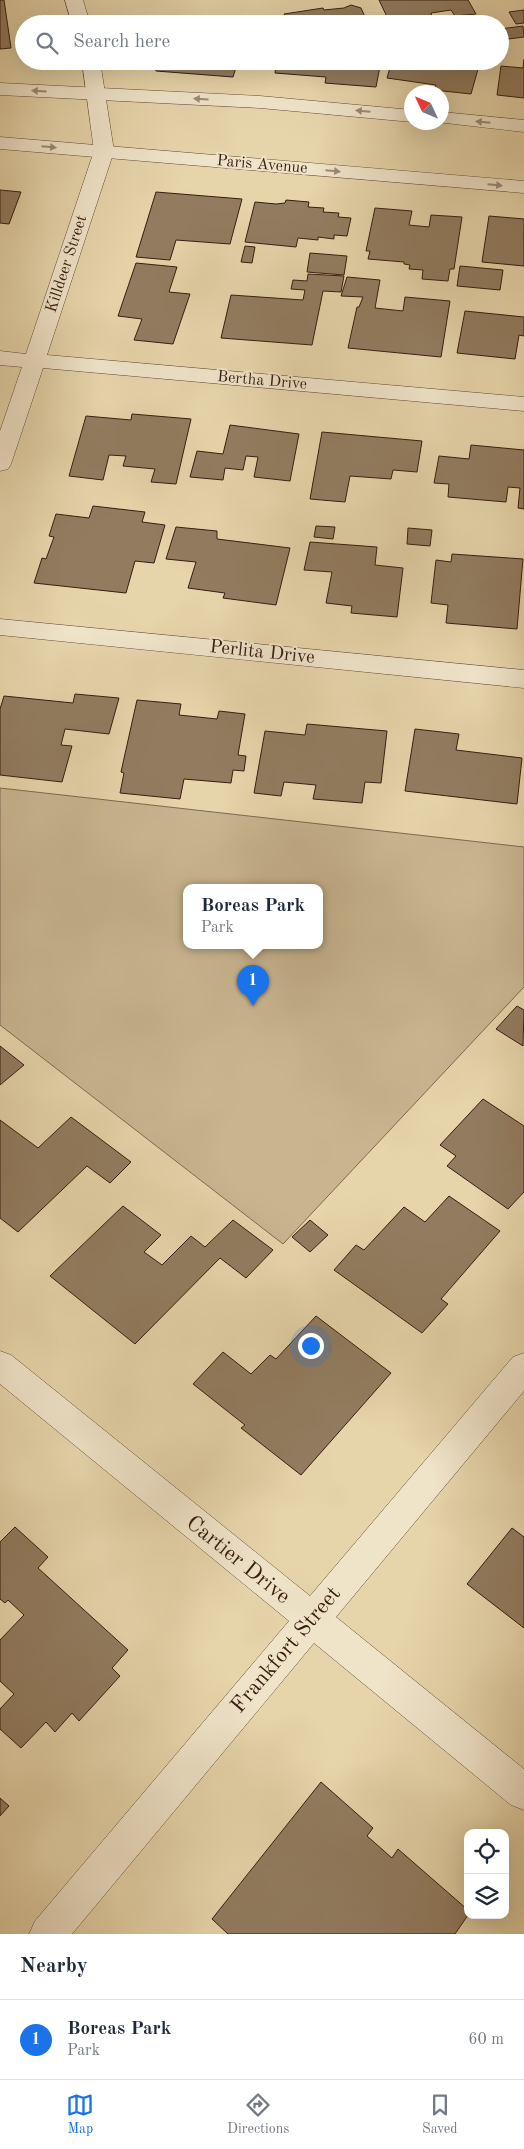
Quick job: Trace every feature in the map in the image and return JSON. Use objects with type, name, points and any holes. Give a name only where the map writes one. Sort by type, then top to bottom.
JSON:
[{"type":"street","points":[[80,1],[81,15]]},
{"type":"street","name":"Killdeer Street","points":[[0,464],[104,151],[94,70]]},
{"type":"street","points":[[0,89],[260,102],[404,115]]},
{"type":"street","points":[[449,119],[524,126]]},
{"type":"street","name":"Paris Avenue","points":[[0,143],[524,187]]},
{"type":"street","name":"Bertha Drive","points":[[0,358],[524,404]]},
{"type":"street","name":"Perlita Drive","points":[[0,627],[524,679]]},
{"type":"street","name":"Cartier Drive","points":[[0,1365],[524,1792]]},
{"type":"street","name":"Frankfort Street","points":[[48,1934],[524,1367]]},
{"type":"shaded area","points":[[0,788],[524,847],[524,987],[283,1244],[0,1025]]},
{"type":"building","points":[[0,0],[4,0],[11,48],[0,49]]},
{"type":"building","points":[[379,0],[468,0],[476,14],[454,15],[451,10],[431,13],[432,15],[386,15]]},
{"type":"building","points":[[351,5],[361,8],[364,15],[284,14],[323,8],[324,10],[344,8]]},
{"type":"building","points":[[524,10],[524,23],[516,24],[509,12]]},
{"type":"building","points":[[523,26],[524,37],[509,39],[509,28]]},
{"type":"building","points":[[524,59],[524,98],[497,95],[500,70],[509,70],[509,67],[523,68]]},
{"type":"building","points":[[156,70],[235,70],[233,77]]},
{"type":"building","points":[[275,70],[379,70],[376,87],[325,83],[326,77],[275,73]]},
{"type":"building","points":[[389,70],[478,70],[471,94],[449,92],[449,85],[387,78]]},
{"type":"building","points":[[0,190],[21,192],[9,224],[0,223]]},
{"type":"building","points":[[156,192],[242,199],[230,244],[176,240],[170,260],[136,257]]},
{"type":"building","points":[[286,200],[309,202],[308,207],[324,208],[323,212],[339,213],[338,217],[351,218],[347,236],[334,235],[334,239],[318,237],[318,240],[298,238],[296,247],[245,242],[255,202],[276,204],[285,203]]},
{"type":"building","points":[[375,208],[412,211],[409,225],[429,227],[431,215],[462,217],[454,269],[450,269],[448,281],[422,279],[423,270],[409,269],[410,265],[404,264],[404,262],[368,259],[370,251],[366,251]]},
{"type":"building","points":[[489,216],[524,219],[524,266],[482,262]]},
{"type":"building","points":[[245,246],[255,247],[252,263],[241,262]]},
{"type":"building","points":[[310,253],[347,256],[344,275],[307,272]]},
{"type":"building","points":[[136,263],[177,267],[169,292],[190,294],[173,344],[134,340],[142,319],[118,316]]},
{"type":"building","points":[[460,266],[503,270],[500,290],[457,286]]},
{"type":"building","points":[[308,274],[344,276],[341,292],[323,291],[312,345],[221,338],[231,295],[303,300],[305,290],[291,289],[293,280],[307,281]]},
{"type":"building","points":[[347,277],[380,280],[375,308],[403,311],[405,297],[450,301],[441,357],[348,348],[357,307],[359,307],[363,297],[341,296]]},
{"type":"building","points":[[465,311],[524,317],[524,336],[519,335],[515,359],[457,353]]},
{"type":"building","points":[[132,414],[191,419],[176,484],[151,482],[155,469],[123,466],[126,456],[109,455],[103,480],[69,476],[86,416],[131,420]]},
{"type":"building","points":[[230,425],[299,434],[290,481],[254,477],[258,457],[246,456],[243,470],[225,468],[223,480],[190,477],[197,451],[223,454]]},
{"type":"building","points":[[322,432],[422,441],[417,472],[393,470],[391,479],[350,476],[345,502],[310,499]]},
{"type":"building","points":[[471,445],[524,450],[524,509],[518,508],[520,488],[508,487],[506,502],[448,497],[449,484],[434,483],[439,456],[469,459]]},
{"type":"building","points":[[93,506],[145,512],[142,522],[165,525],[154,563],[135,561],[126,593],[34,583],[42,558],[46,559],[54,537],[49,536],[56,514],[89,518]]},
{"type":"building","points":[[316,526],[335,527],[333,539],[314,537]]},
{"type":"building","points":[[176,527],[217,531],[217,539],[290,548],[276,605],[223,598],[225,593],[188,588],[196,562],[166,559]]},
{"type":"building","points":[[408,528],[432,530],[430,546],[407,544]]},
{"type":"building","points":[[310,542],[377,547],[375,565],[403,568],[397,617],[351,613],[352,606],[326,603],[332,572],[304,570]]},
{"type":"building","points":[[452,554],[523,559],[517,629],[446,623],[448,605],[431,603],[436,560],[451,562]]},
{"type":"building","points":[[75,694],[119,698],[109,734],[65,729],[61,745],[72,746],[62,782],[0,775],[0,709],[4,696],[73,703]]},
{"type":"building","points":[[137,700],[181,704],[179,715],[217,719],[219,711],[245,714],[238,755],[246,756],[244,771],[233,770],[231,783],[184,779],[180,799],[120,793],[124,773],[121,772]]},
{"type":"building","points":[[307,724],[387,731],[381,783],[365,782],[362,803],[313,799],[316,785],[284,782],[281,796],[254,793],[265,731],[305,735]]},
{"type":"building","points":[[415,729],[459,734],[456,750],[522,758],[517,804],[405,791]]},
{"type":"building","points":[[517,1006],[524,1010],[523,1046],[496,1029]]},
{"type":"building","points":[[0,1046],[24,1065],[0,1085]]},
{"type":"building","points":[[483,1099],[524,1126],[524,1192],[508,1209],[447,1166],[456,1156],[440,1145]]},
{"type":"building","points":[[71,1117],[131,1162],[110,1183],[87,1166],[18,1232],[0,1218],[0,1120],[38,1148]]},
{"type":"building","points":[[449,1196],[500,1231],[441,1299],[448,1304],[422,1333],[334,1270],[356,1245],[364,1250],[404,1207],[425,1222]]},
{"type":"building","points":[[123,1206],[161,1235],[144,1252],[162,1265],[191,1236],[205,1247],[233,1220],[273,1250],[246,1278],[220,1258],[135,1344],[50,1276]]},
{"type":"building","points":[[310,1220],[328,1235],[310,1252],[292,1237]]},
{"type":"building","points":[[316,1316],[391,1373],[301,1475],[241,1428],[245,1425],[193,1384],[223,1352],[251,1374],[270,1355],[276,1359]]},
{"type":"building","points":[[15,1527],[48,1557],[38,1568],[128,1650],[112,1668],[120,1676],[79,1721],[72,1713],[55,1732],[46,1722],[21,1748],[0,1729],[0,1709],[14,1694],[0,1681],[0,1640],[24,1615],[8,1600],[5,1603],[0,1599],[0,1542]]},
{"type":"building","points":[[512,1528],[524,1537],[524,1628],[467,1584]]},
{"type":"building","points":[[321,1782],[373,1828],[367,1836],[392,1858],[398,1849],[464,1907],[465,1919],[455,1934],[228,1934],[212,1919]]},
{"type":"building","points":[[0,1798],[9,1806],[0,1816]]},
{"type":"place","name":"Boreas Park","points":[[253,1006]]}]
